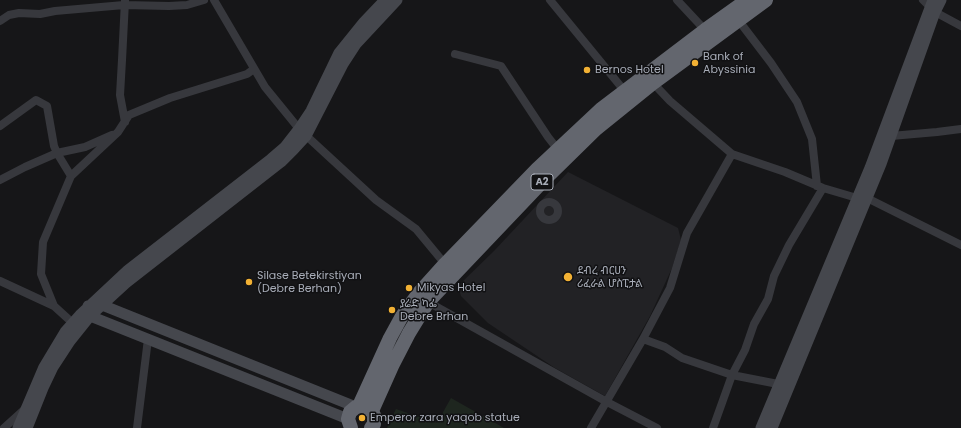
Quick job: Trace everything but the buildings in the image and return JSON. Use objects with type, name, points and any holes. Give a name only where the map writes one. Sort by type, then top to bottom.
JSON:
[{"type":"highway","name":"A2","points":[[628,96],[705,30],[748,0]]},
{"type":"highway","name":"A2","points":[[357,414],[393,364],[409,333],[428,302],[529,195],[561,154],[601,109],[653,83],[766,0]]},
{"type":"highway","name":"A2","points":[[357,414],[390,338],[402,316],[418,294],[445,264],[561,154]]},
{"type":"highway","points":[[357,414],[375,420],[371,428]]},
{"type":"street","points":[[0,21],[9,15],[40,14],[55,10],[125,2],[169,6],[187,5],[204,0]]},
{"type":"street","points":[[214,0],[265,87],[302,132],[376,200],[416,229],[445,264]]},
{"type":"street","points":[[27,428],[53,367],[70,341],[77,326],[128,270],[271,159],[302,132],[339,53],[364,22],[385,0]]},
{"type":"street","points":[[89,312],[102,305],[126,283],[281,162],[302,132],[356,44],[396,0]]},
{"type":"street","points":[[550,0],[628,96]]},
{"type":"street","points":[[677,0],[705,30]]},
{"type":"street","points":[[772,428],[862,198],[885,129],[930,5],[941,0]]},
{"type":"street","points":[[125,2],[120,95],[125,122]]},
{"type":"street","points":[[930,5],[961,26]]},
{"type":"street","points":[[761,428],[778,384],[891,136],[930,5]]},
{"type":"street","points":[[713,428],[732,375],[745,350],[754,324],[768,299],[774,276],[820,187],[812,139],[797,102],[739,21]]},
{"type":"street","points":[[456,54],[501,66],[561,154]]},
{"type":"street","points":[[54,306],[41,274],[43,242],[71,176],[118,132],[129,115],[170,98],[248,74],[254,69]]},
{"type":"street","points":[[653,83],[670,101],[732,154],[785,172],[820,187],[862,198],[961,245]]},
{"type":"street","points":[[0,126],[36,100],[47,106],[54,146],[57,154],[71,176]]},
{"type":"street","points":[[891,136],[961,129]]},
{"type":"street","points":[[0,180],[25,167],[57,154],[85,147],[118,132]]},
{"type":"street","points":[[592,428],[643,339],[670,288],[688,233],[732,154]]},
{"type":"street","points":[[529,195],[543,205]]},
{"type":"street","points":[[0,281],[54,306],[77,326]]},
{"type":"street","points":[[428,302],[607,402],[657,428]]},
{"type":"street","points":[[102,305],[357,414]]},
{"type":"street","points":[[89,312],[148,339],[357,414]]},
{"type":"street","points":[[18,428],[44,367],[65,332],[77,326]]},
{"type":"street","points":[[137,428],[148,339]]},
{"type":"street","points":[[643,339],[665,347],[682,358],[732,375],[778,384]]},
{"type":"street","points":[[4,428],[27,407]]},
{"type":"shaded area","name":"ደብረ ብርሀን ሪፈራል ሆስፒታል","points":[[568,172],[678,228],[681,240],[672,268],[650,316],[605,396],[555,368],[488,323],[461,296],[458,286],[494,251]]},
{"type":"shaded area","points":[[451,398],[504,428],[387,428],[396,409],[437,423]]},
{"type":"place","name":"Bank of Abyssinia","points":[[695,63]]},
{"type":"place","name":"Bernos Hotel","points":[[587,70]]},
{"type":"place","name":"ደብረ ብርሀን ሪፈራል ሆስፒታል","points":[[568,277]]},
{"type":"place","name":"Silase Betekirstiyan (Debre Berhan)","points":[[249,282]]},
{"type":"place","name":"Mikyas Hotel","points":[[409,288]]},
{"type":"place","name":"ያሬድ ካፌ Debre Brhan","points":[[392,310]]},
{"type":"place","name":"Emperor zara yaqob statue","points":[[362,418]]}]
